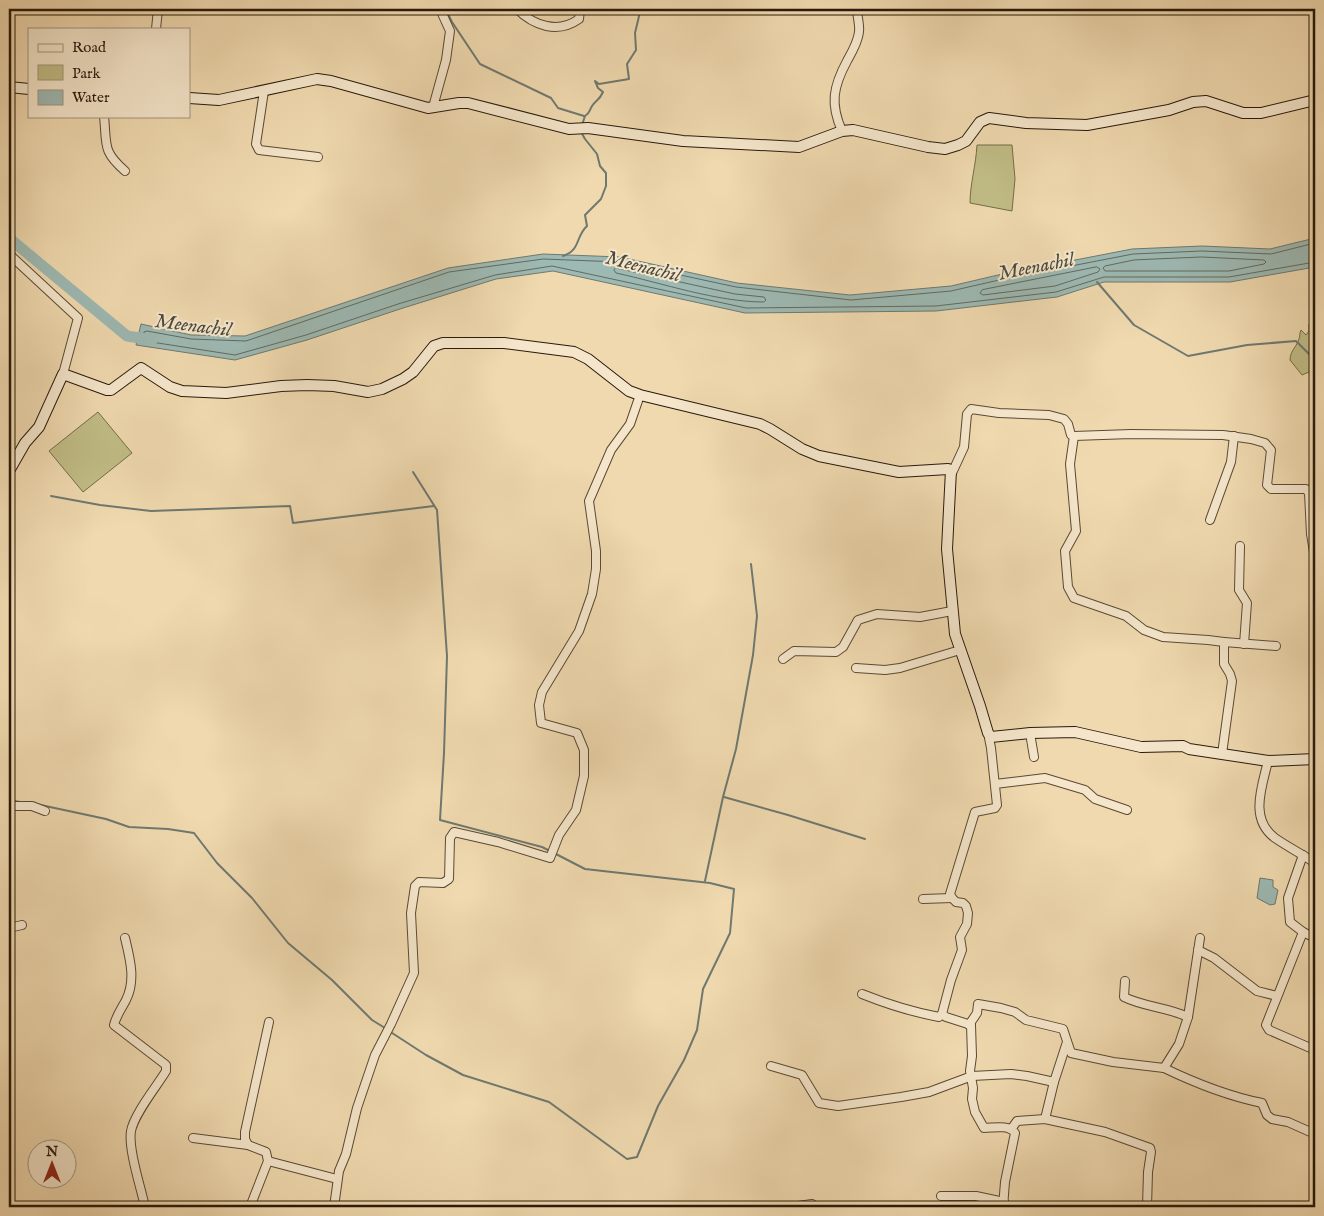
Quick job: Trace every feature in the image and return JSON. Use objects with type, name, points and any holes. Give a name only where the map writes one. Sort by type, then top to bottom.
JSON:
[{"type":"main road","points":[[190,98],[219,100],[317,79],[331,81],[428,108],[468,103],[569,129],[588,128],[683,140],[799,147],[842,131],[853,130],[944,149],[958,145],[966,140],[980,122],[989,118],[1026,123],[1087,125],[1169,110],[1193,102],[1206,101],[1243,112],[1261,113],[1315,100]]},
{"type":"main road","points":[[9,87],[28,90]]},
{"type":"main road","points":[[9,471],[25,444],[40,426],[63,374],[107,390],[111,390],[141,368],[170,387],[182,391],[226,392],[307,385],[334,386],[368,392],[382,389],[403,380],[413,372],[434,346],[443,343],[504,343],[574,352],[583,355],[629,391],[760,424],[802,450],[819,456],[899,472],[948,469],[952,473],[947,549],[955,634],[988,733],[991,737],[1030,733],[1075,732],[1141,747],[1183,746],[1222,754],[1268,760],[1315,759]]},
{"type":"street","points":[[156,28],[158,9]]},
{"type":"street","points":[[433,107],[446,60],[450,31],[440,9]]},
{"type":"street","points":[[517,9],[527,19],[539,25],[561,26],[572,24],[579,19],[580,9]]},
{"type":"street","points":[[842,131],[836,118],[833,104],[834,92],[840,72],[853,50],[859,32],[856,9]]},
{"type":"street","points":[[264,91],[256,144],[259,150],[318,157]]},
{"type":"street","points":[[104,118],[107,152],[112,160],[125,171]]},
{"type":"street","points":[[9,254],[78,318],[63,374]]},
{"type":"street","points":[[334,1207],[337,1179],[346,1154],[357,1108],[375,1055],[391,1024],[414,970],[411,913],[415,886],[418,882],[444,883],[449,879],[450,838],[452,834],[458,832],[550,858],[553,854],[558,835],[576,810],[584,776],[584,750],[576,733],[541,723],[539,705],[542,692],[579,631],[592,594],[596,569],[596,550],[589,501],[611,450],[630,424],[640,395]]},
{"type":"street","points":[[952,473],[964,447],[967,414],[971,409],[999,413],[1049,415],[1064,419],[1068,424],[1070,435],[1074,436],[1200,434],[1251,438],[1265,443],[1271,450],[1267,485],[1271,490],[1306,489],[1309,493],[1315,558]]},
{"type":"street","points":[[1074,436],[1070,464],[1076,532],[1064,551],[1068,587],[1074,598],[1126,616],[1144,630],[1163,637],[1276,646]]},
{"type":"street","points":[[1210,520],[1231,462],[1234,436]]},
{"type":"street","points":[[1240,546],[1239,590],[1247,603],[1244,644]]},
{"type":"street","points":[[783,659],[794,651],[836,652],[843,647],[858,620],[877,614],[920,617],[952,611]]},
{"type":"street","points":[[1222,754],[1232,681],[1224,664],[1224,642]]},
{"type":"street","points":[[856,668],[892,670],[960,650]]},
{"type":"street","points":[[862,994],[893,1006],[923,1014],[939,1017],[942,1014],[951,980],[962,950],[960,938],[967,924],[968,913],[966,906],[963,903],[956,902],[950,894],[966,846],[974,812],[994,808],[997,805],[988,733]]},
{"type":"street","points":[[1030,733],[1034,757]]},
{"type":"street","points":[[1268,760],[1259,802],[1260,819],[1274,837],[1315,863]]},
{"type":"street","points":[[995,784],[1045,778],[1085,790],[1095,799],[1127,810]]},
{"type":"street","points":[[9,806],[32,806],[45,811]]},
{"type":"street","points":[[1303,855],[1288,898],[1290,922],[1315,938]]},
{"type":"street","points":[[923,899],[952,898]]},
{"type":"street","points":[[9,928],[22,925]]},
{"type":"street","points":[[1303,932],[1266,1021],[1266,1026],[1269,1030],[1315,1050]]},
{"type":"street","points":[[125,938],[132,970],[132,981],[127,998],[114,1024],[166,1065],[167,1068],[136,1119],[131,1132],[131,1146],[145,1207]]},
{"type":"street","points":[[1164,1068],[1179,1044],[1188,1017],[1200,938]]},
{"type":"street","points":[[1198,950],[1214,958],[1257,991],[1277,996]]},
{"type":"street","points":[[1125,981],[1124,997],[1149,1006],[1172,1010],[1188,1017]]},
{"type":"street","points":[[969,1025],[977,1013],[978,1004],[1015,1012],[1026,1020],[1063,1029],[1071,1053],[1113,1062],[1164,1068],[1189,1080],[1235,1097],[1262,1103],[1267,1115],[1272,1119],[1288,1122],[1315,1134]]},
{"type":"street","points":[[942,1014],[971,1026],[970,1071],[973,1088],[972,1099],[984,1128],[1012,1128]]},
{"type":"street","points":[[248,1144],[245,1139],[245,1132],[269,1022]]},
{"type":"street","points":[[1045,1119],[1054,1082],[1067,1042]]},
{"type":"street","points":[[771,1066],[802,1075],[819,1102],[838,1106],[929,1092],[972,1076],[1011,1074],[1054,1082]]},
{"type":"street","points":[[1012,1128],[1017,1122],[1045,1119],[1105,1132],[1150,1148],[1147,1207]]},
{"type":"street","points":[[941,1196],[976,1196],[1004,1205],[1005,1182],[1015,1136],[1012,1128]]},
{"type":"street","points":[[193,1138],[248,1144],[266,1152],[268,1161],[250,1207]]},
{"type":"street","points":[[268,1161],[337,1179]]},
{"type":"street","points":[[791,1207],[812,1204],[815,1207]]},
{"type":"green space","points":[[977,145],[1012,145],[1015,179],[1012,211],[970,203]]},
{"type":"green space","points":[[1315,323],[1315,380],[1309,372],[1302,375],[1290,360],[1290,356],[1298,341],[1301,330],[1306,335],[1309,331],[1309,324]]},
{"type":"green space","points":[[98,412],[132,453],[83,492],[49,451]]},
{"type":"water","points":[[1315,238],[1315,267],[1230,282],[1104,282],[1057,297],[936,311],[745,313],[553,271],[496,279],[307,340],[235,360],[136,345],[141,324],[191,335],[245,336],[448,268],[543,254],[620,257],[737,283],[850,295],[951,286],[1132,249],[1202,246],[1270,249]]},
{"type":"water","points":[[1260,878],[1273,880],[1273,887],[1278,890],[1275,904],[1270,905],[1257,898]]},
{"type":"waterway","points":[[582,125],[585,116],[603,92],[598,88],[595,81],[599,84],[629,79],[627,64],[636,50],[635,33],[640,12],[635,9]]},
{"type":"waterway","points":[[446,10],[480,64],[551,98],[558,108],[584,116]]},
{"type":"waterway","points":[[563,256],[575,247],[587,226],[585,215],[601,199],[606,186],[606,173],[600,166],[597,154],[581,132]]},
{"type":"waterway","name":"Meenachil","points":[[9,238],[127,336],[152,340]]},
{"type":"waterway","points":[[1097,282],[1134,325],[1188,356],[1247,345],[1296,341],[1315,360]]},
{"type":"waterway","points":[[413,472],[437,510],[447,656],[440,820],[542,847],[550,851]]},
{"type":"waterway","points":[[51,496],[100,505],[151,511],[290,506],[293,523],[434,506]]},
{"type":"waterway","points":[[705,881],[723,797],[736,749],[753,655],[757,616],[751,564]]},
{"type":"waterway","points":[[724,797],[865,839]]},
{"type":"waterway","points":[[9,802],[27,803]]},
{"type":"waterway","points":[[36,804],[106,819],[129,827],[168,829],[194,833],[217,863],[252,898],[288,943],[332,980],[372,1020],[385,1028]]},
{"type":"waterway","points":[[389,1031],[426,1055],[463,1075],[549,1102],[627,1159],[637,1157],[658,1106],[684,1060],[697,1030],[703,989],[730,933],[734,889],[710,883],[585,869],[554,853]]}]
